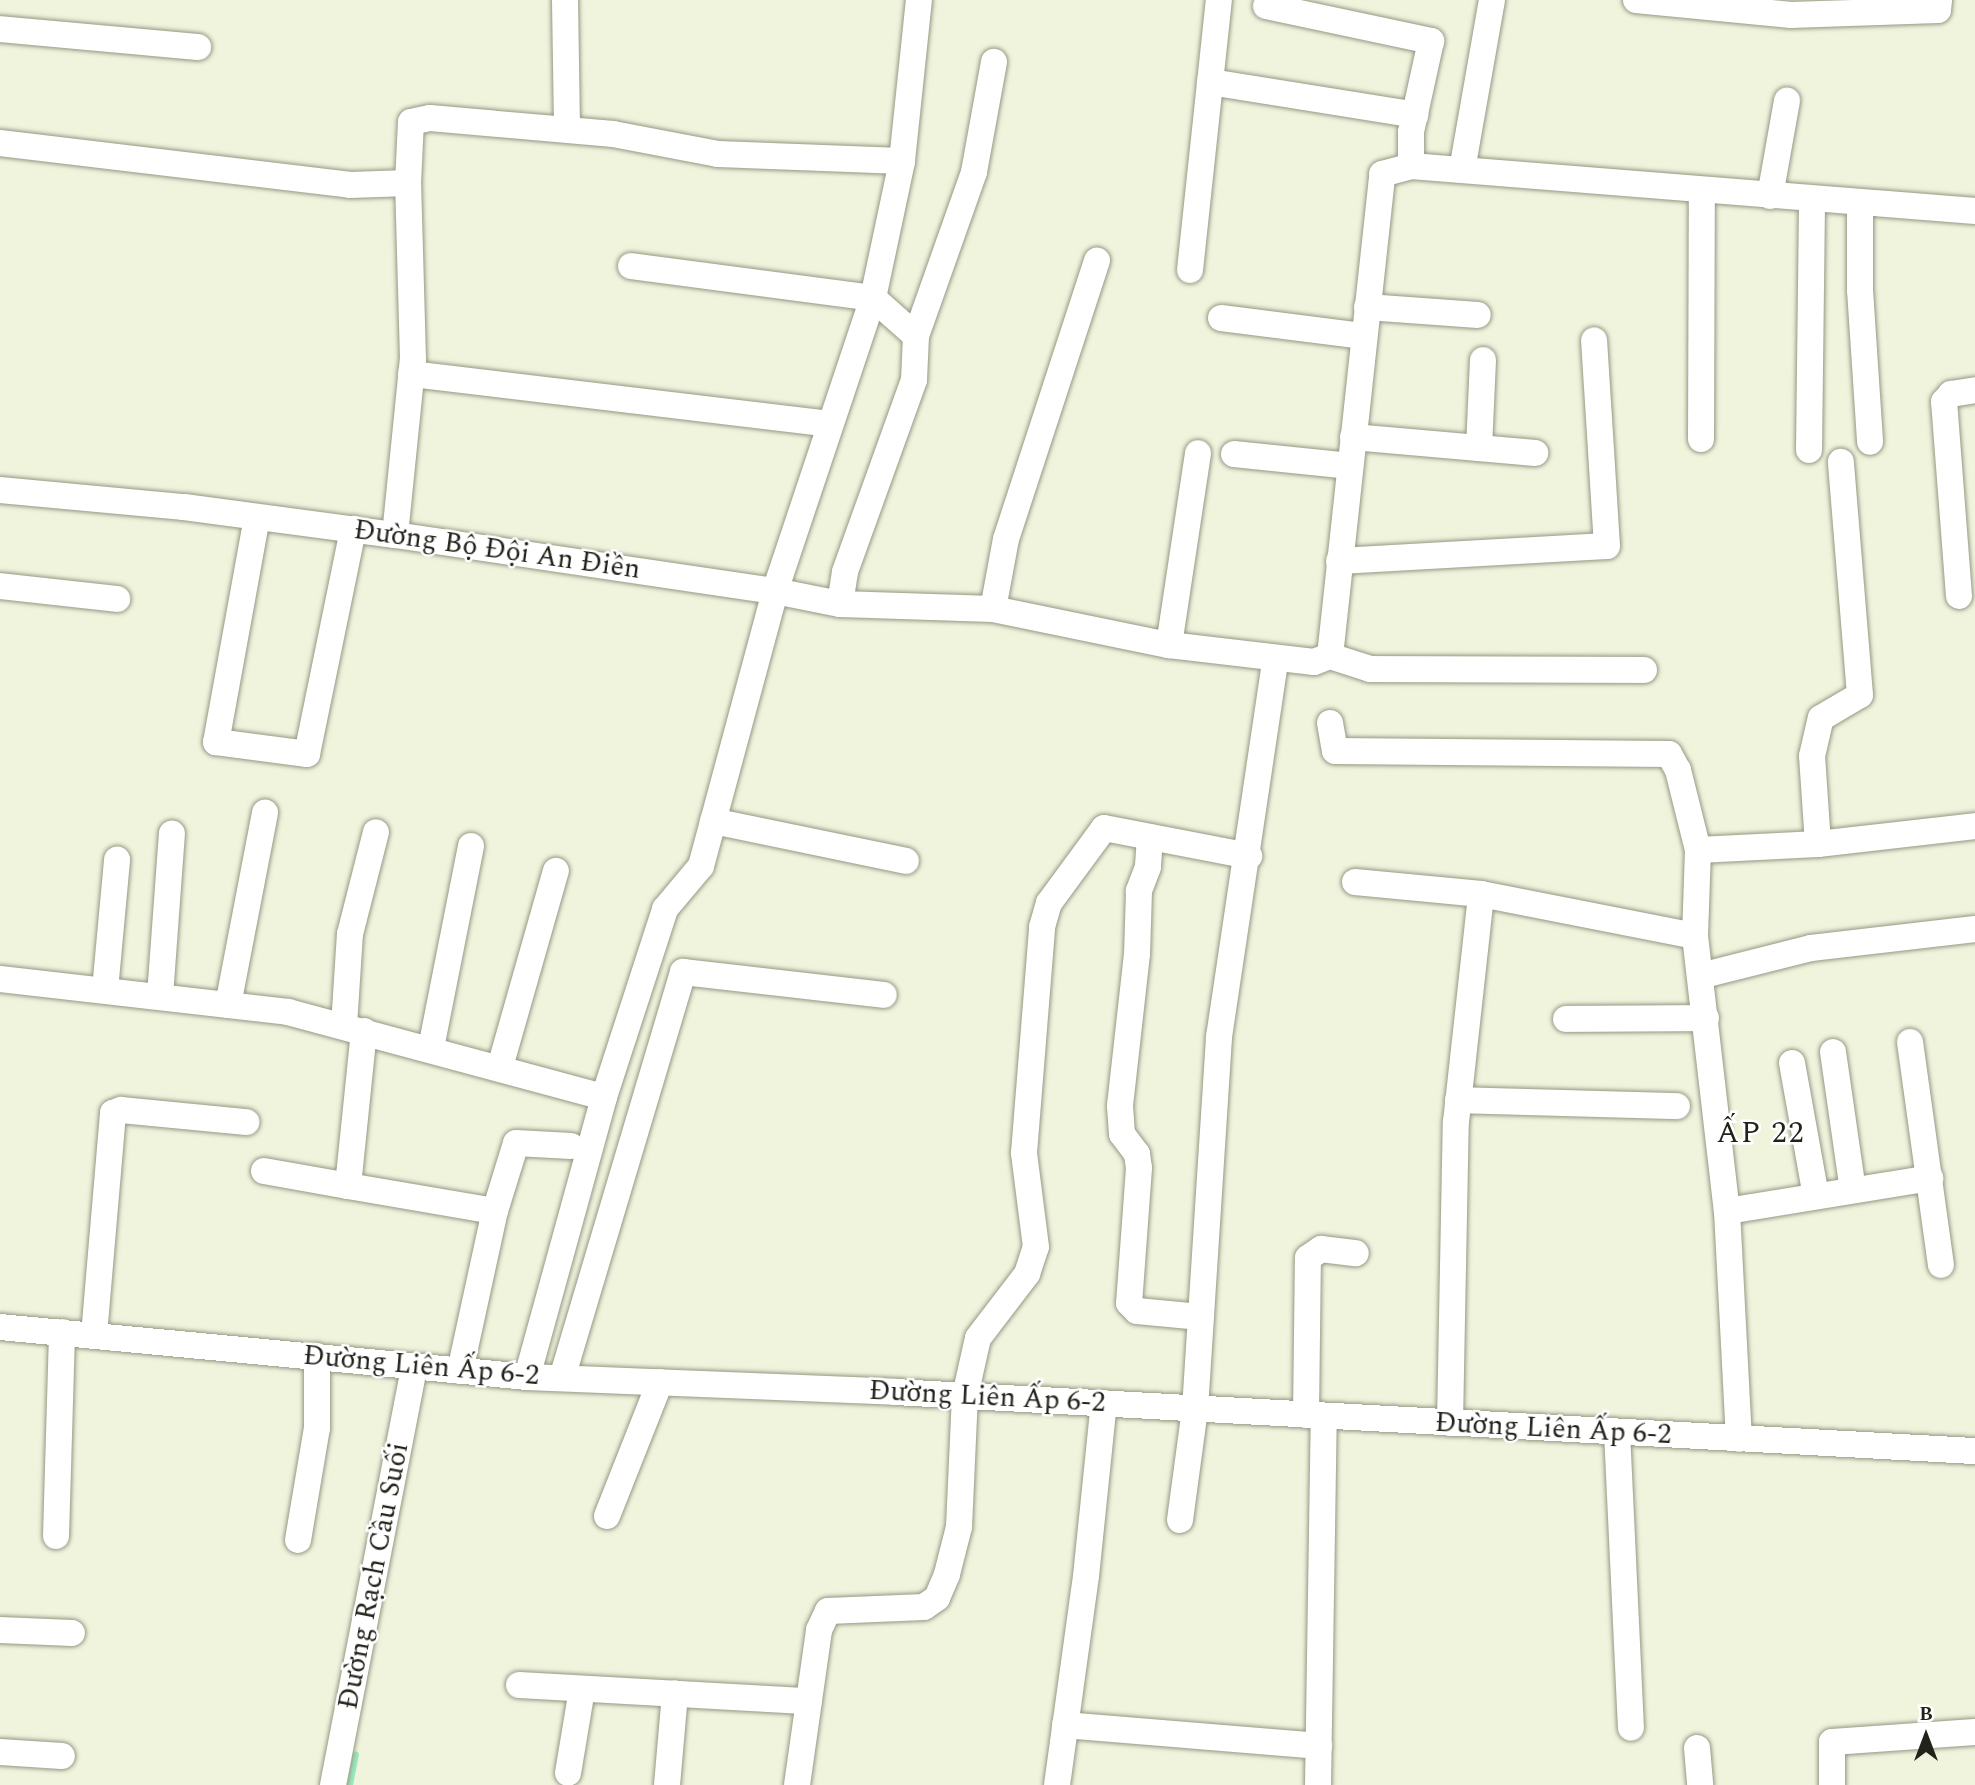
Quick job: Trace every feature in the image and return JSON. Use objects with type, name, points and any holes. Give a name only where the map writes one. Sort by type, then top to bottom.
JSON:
[{"type":"street","points":[[565,0],[567,129]]},
{"type":"street","points":[[527,1377],[604,1097],[665,909],[701,866],[775,590],[873,298],[902,161],[919,0]]},
{"type":"street","points":[[1190,270],[1219,0]]},
{"type":"street","points":[[1462,170],[1492,0]]},
{"type":"street","points":[[1636,0],[1794,8],[1938,10],[1938,0]]},
{"type":"street","points":[[1266,6],[1431,41],[1415,115],[1411,166]]},
{"type":"street","points":[[0,29],[198,47]]},
{"type":"street","points":[[840,604],[845,572],[914,380],[916,336],[974,172],[994,62]]},
{"type":"street","points":[[1210,82],[1415,115]]},
{"type":"street","points":[[1770,196],[1787,101]]},
{"type":"street","points":[[395,535],[411,374],[414,280],[408,183],[411,122],[416,119],[567,129],[718,154],[902,161]]},
{"type":"street","points":[[0,143],[351,185],[408,183]]},
{"type":"street","points":[[1644,670],[1370,669],[1330,656],[1382,174],[1411,166],[1860,204],[1975,211]]},
{"type":"street","points":[[1702,190],[1702,439]]},
{"type":"street","points":[[1809,450],[1812,199]]},
{"type":"street","points":[[1860,204],[1860,290],[1870,442]]},
{"type":"street","points":[[993,609],[1006,538],[1097,261]]},
{"type":"street","points":[[631,266],[873,298],[916,336]]},
{"type":"street","points":[[1367,307],[1478,315]]},
{"type":"street","points":[[1221,318],[1364,336]]},
{"type":"street","points":[[1339,561],[1607,545],[1594,340]]},
{"type":"street","points":[[1479,448],[1483,360]]},
{"type":"street","points":[[411,374],[829,424]]},
{"type":"street","points":[[1959,596],[1944,402],[1951,394],[1975,390]]},
{"type":"street","points":[[1353,438],[1535,453]]},
{"type":"street","points":[[1169,645],[1198,453]]},
{"type":"street","points":[[1234,453],[1350,466]]},
{"type":"street","points":[[1818,844],[1812,756],[1821,718],[1860,695],[1841,462]]},
{"type":"street","name":"Đường Bộ Đội An Điền","points":[[0,490],[353,529],[775,590],[840,604],[993,609],[1169,645],[1275,661],[1314,662],[1330,656]]},
{"type":"street","points":[[257,517],[216,743],[307,754],[353,529]]},
{"type":"street","points":[[0,586],[117,599]]},
{"type":"street","points":[[1180,1520],[1195,1409],[1219,1037],[1249,856],[1275,661]]},
{"type":"street","points":[[1330,723],[1335,751],[1669,754],[1678,770],[1698,850],[1695,936],[1727,1211],[1739,1439]]},
{"type":"street","points":[[228,1005],[265,813]]},
{"type":"street","points":[[713,821],[906,861]]},
{"type":"street","points":[[1698,850],[1818,844],[1975,825]]},
{"type":"street","points":[[797,1785],[819,1630],[828,1611],[924,1607],[937,1598],[960,1527],[965,1396],[982,1328],[1027,1274],[1035,1256],[1024,1153],[1042,927],[1049,903],[1099,830],[1112,828],[1249,856]]},
{"type":"street","points":[[348,1186],[354,1029],[350,934],[376,832]]},
{"type":"street","points":[[160,996],[172,833]]},
{"type":"street","points":[[1150,837],[1148,867],[1139,891],[1137,954],[1120,1106],[1122,1134],[1137,1154],[1139,1168],[1129,1303],[1137,1311],[1201,1317]]},
{"type":"street","points":[[431,1048],[471,846]]},
{"type":"street","points":[[106,990],[117,860]]},
{"type":"street","points":[[500,1067],[556,871]]},
{"type":"street","points":[[1355,882],[1481,894],[1695,936]]},
{"type":"street","points":[[1450,1423],[1458,1100],[1481,894]]},
{"type":"street","points":[[1700,976],[1811,948],[1975,929]]},
{"type":"street","points":[[562,1378],[683,972],[884,995]]},
{"type":"street","points":[[0,979],[228,1005],[354,1029],[604,1097]]},
{"type":"street","points":[[1566,1019],[1706,1018]]},
{"type":"street","points":[[1910,1042],[1941,1265]]},
{"type":"street","points":[[1833,1052],[1853,1191]]},
{"type":"street","points":[[1792,1063],[1816,1196]]},
{"type":"street","points":[[1458,1100],[1677,1107]]},
{"type":"street","points":[[94,1335],[113,1113],[121,1110],[246,1122]]},
{"type":"street","points":[[460,1371],[495,1211],[517,1142],[571,1146]]},
{"type":"street","points":[[264,1171],[495,1211]]},
{"type":"street","points":[[1727,1211],[1930,1178]]},
{"type":"street","points":[[1318,1785],[1315,1415],[1308,1258],[1321,1249],[1356,1253]]},
{"type":"street","name":"Đường Liên Ấp 6-2","points":[[0,1327],[527,1377],[965,1396],[1975,1451]]},
{"type":"street","points":[[56,1536],[62,1332]]},
{"type":"street","points":[[298,1541],[317,1427],[317,1356]]},
{"type":"street","name":"Đường Rạch Cầu Suối","points":[[333,1785],[414,1367]]},
{"type":"street","points":[[607,1516],[660,1382]]},
{"type":"street","points":[[1057,1785],[1104,1404]]},
{"type":"street","points":[[1617,1432],[1631,1728]]},
{"type":"street","points":[[0,1630],[72,1633]]},
{"type":"street","points":[[519,1685],[809,1701]]},
{"type":"street","points":[[568,1773],[582,1689]]},
{"type":"street","points":[[667,1785],[675,1693]]},
{"type":"street","points":[[1065,1725],[1319,1746]]},
{"type":"street","points":[[1832,1785],[1832,1742],[1975,1732]]},
{"type":"street","points":[[1697,1748],[1699,1785]]},
{"type":"street","points":[[0,1752],[62,1756]]},
{"type":"waterway","points":[[350,1785],[356,1755]]},
{"type":"district","name":"ẤP 22","points":[[1761,1133]]}]
